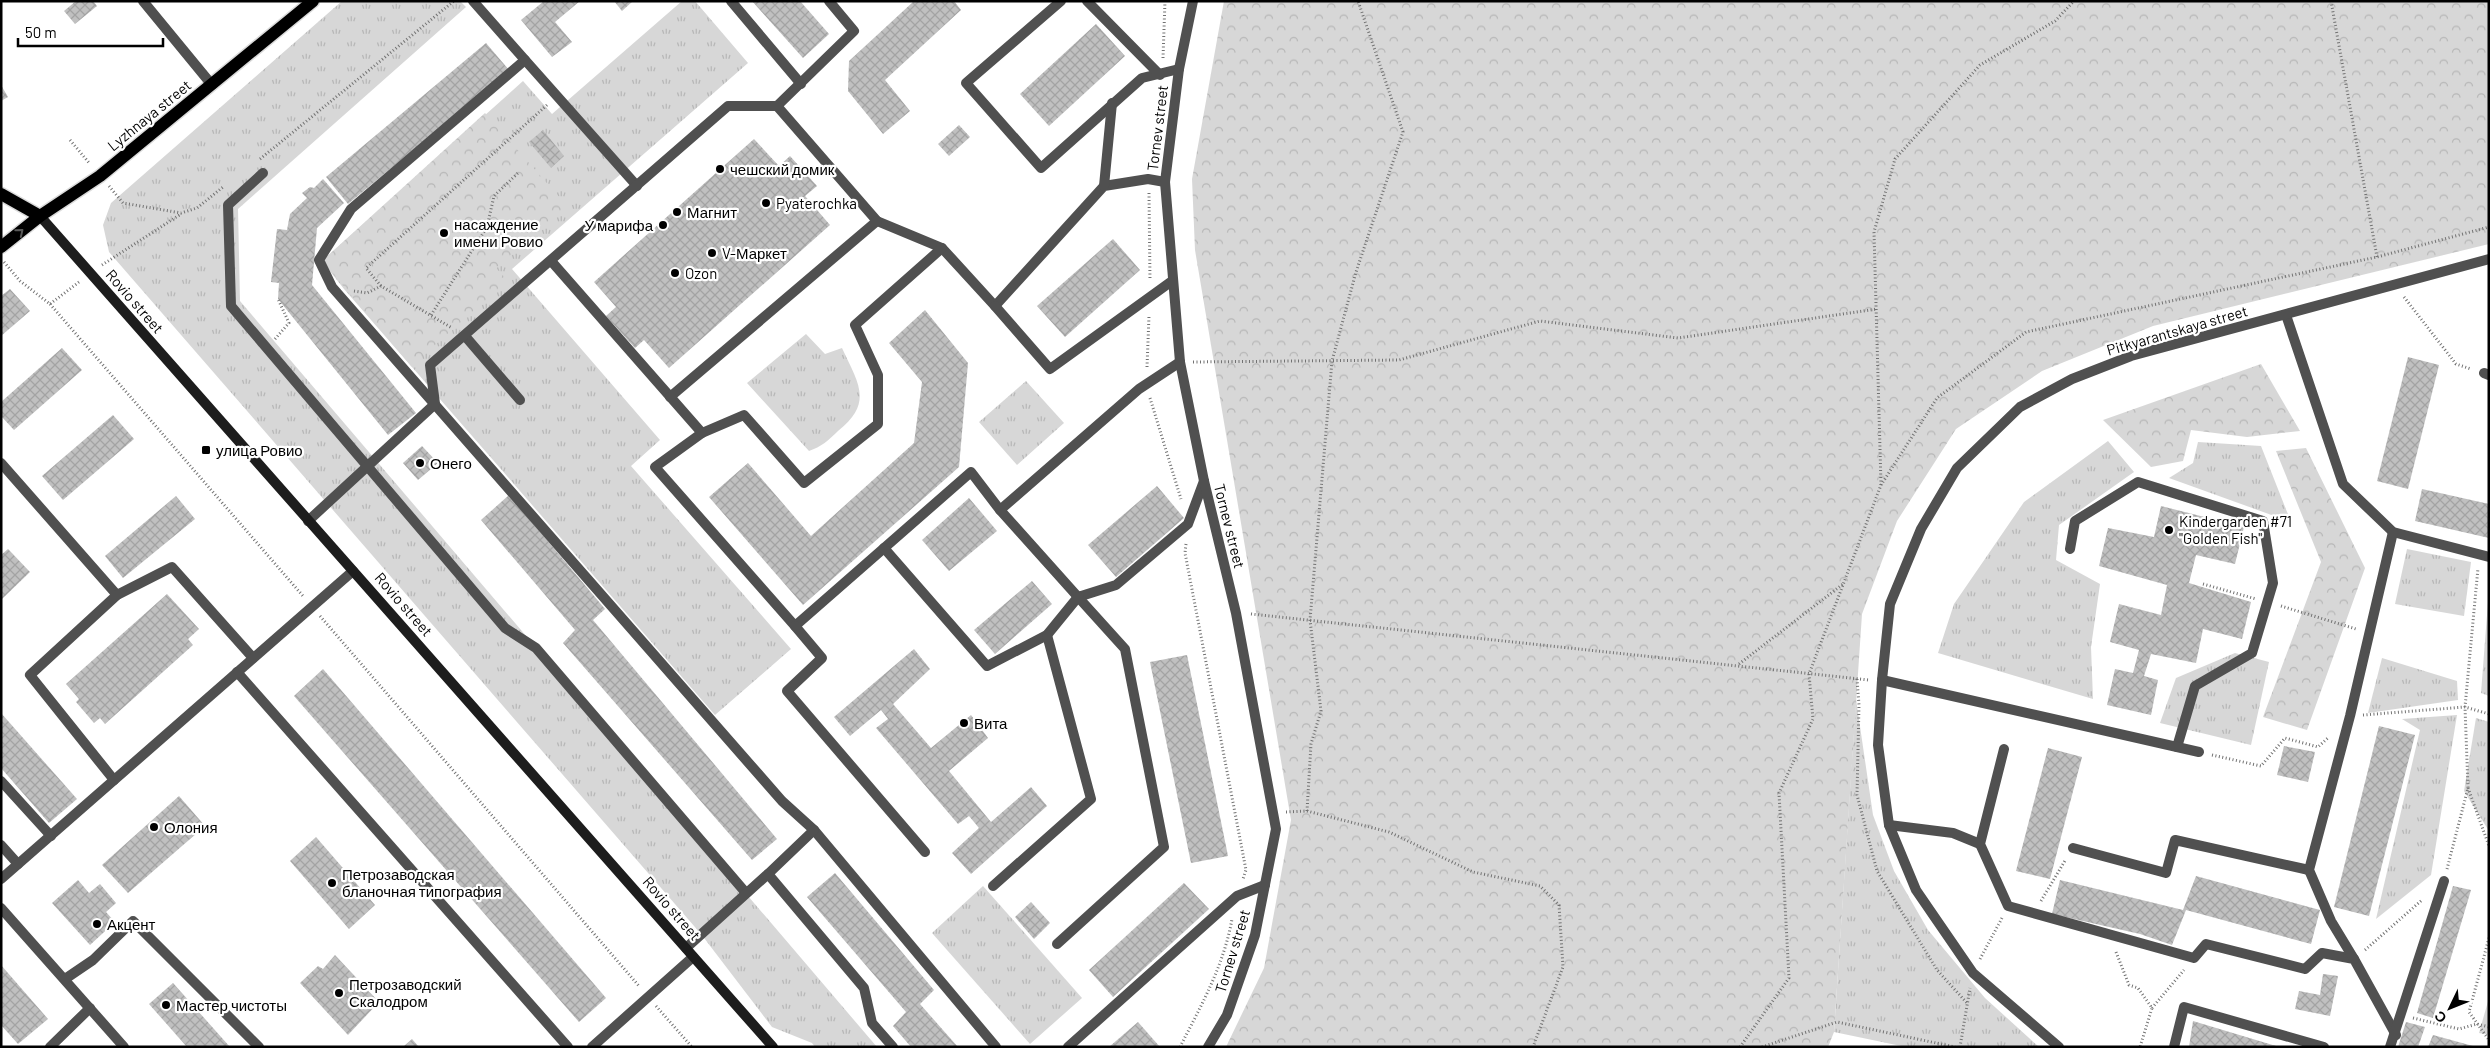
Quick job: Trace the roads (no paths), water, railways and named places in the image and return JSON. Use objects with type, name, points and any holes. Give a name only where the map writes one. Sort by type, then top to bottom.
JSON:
[{"type":"main road","name":"Lyzhnaya street","points":[[1,247],[40,216],[100,176],[313,1]]},
{"type":"main road","name":"Rovio street","points":[[1,194],[40,216],[773,1047]]},
{"type":"street","points":[[143,1],[212,85]]},
{"type":"street","points":[[474,1],[637,186]]},
{"type":"street","points":[[731,1],[801,84]]},
{"type":"street","points":[[436,404],[430,365],[552,262],[728,106],[777,106],[854,31],[828,1]]},
{"type":"street","points":[[1061,1],[966,83],[1041,168],[1142,78],[1179,69]]},
{"type":"street","points":[[1087,1],[1160,75]]},
{"type":"street","name":"Tornev street","points":[[1192,1],[1179,69],[1165,182],[1180,362],[1204,482],[1236,613],[1276,829],[1255,935],[1227,1015],[1208,1047]]},
{"type":"street","points":[[525,60],[351,209],[319,260],[332,287],[782,801],[814,830],[996,1047]]},
{"type":"street","points":[[995,306],[1104,186],[1112,103]]},
{"type":"street","points":[[777,106],[877,221],[942,248],[1050,369],[1172,281]]},
{"type":"street","points":[[263,173],[228,204],[231,306],[505,628],[536,648],[746,894]]},
{"type":"street","points":[[1104,186],[1148,180],[1165,182]]},
{"type":"street","points":[[670,397],[877,221]]},
{"type":"street","points":[[925,852],[787,691],[822,658],[655,467],[702,433],[744,415],[804,483],[878,424],[878,375],[855,325],[942,248]]},
{"type":"street","name":"Pitkyarantskaya street","points":[[2059,1047],[1973,973],[1916,890],[1889,825],[1878,745],[1882,680],[1890,604],[1921,528],[1957,468],[2020,407],[2072,379],[2131,356],[2489,258]]},
{"type":"street","points":[[552,262],[702,433]]},
{"type":"street","points":[[2286,315],[2343,484],[2393,532],[2484,556]]},
{"type":"street","points":[[465,336],[520,400]]},
{"type":"street","points":[[1000,510],[1139,389],[1180,362]]},
{"type":"street","points":[[308,521],[436,404]]},
{"type":"street","points":[[1,463],[117,595]]},
{"type":"street","points":[[795,626],[971,472],[1000,510],[1125,649],[1164,847],[1057,944]]},
{"type":"street","points":[[884,548],[987,666],[1047,635],[1078,597],[1116,585],[1188,524],[1204,482]]},
{"type":"street","points":[[2070,549],[2075,521],[2138,482],[2263,521],[2273,583],[2252,653],[2195,686],[2177,746]]},
{"type":"street","points":[[2393,532],[2368,632],[2350,716],[2310,870],[2331,921],[2396,1035]]},
{"type":"street","points":[[114,780],[30,675],[117,595],[172,568],[254,658]]},
{"type":"street","points":[[1,879],[353,571]]},
{"type":"street","points":[[993,886],[1091,799],[1047,635]]},
{"type":"street","points":[[237,672],[568,1047]]},
{"type":"street","points":[[1882,680],[2199,752]]},
{"type":"street","points":[[2004,749],[1980,844],[2008,906],[2033,915],[2194,958],[2206,944],[2304,969],[2322,953],[2354,959]]},
{"type":"street","points":[[1,781],[51,836]]},
{"type":"street","points":[[1889,825],[1953,833],[1980,844]]},
{"type":"street","points":[[592,1047],[648,996],[746,894],[814,830]]},
{"type":"street","points":[[2073,848],[2166,873],[2175,840],[2310,870]]},
{"type":"street","points":[[1,846],[18,864]]},
{"type":"street","points":[[768,874],[864,988],[872,1022],[893,1047]]},
{"type":"street","points":[[2390,1047],[2396,1035],[2444,880]]},
{"type":"street","points":[[1068,1047],[1237,896],[1265,886]]},
{"type":"street","points":[[1,908],[124,1047]]},
{"type":"street","points":[[65,979],[93,960],[133,921],[259,1047]]},
{"type":"street","points":[[2174,1047],[2184,1007],[2324,1047]]},
{"type":"street","points":[[50,1047],[90,1008]]},
{"type":"place","name":"чешский домик","points":[[720,169]]},
{"type":"place","name":"Pyaterochka","points":[[766,203]]},
{"type":"place","name":"Магнит","points":[[677,212]]},
{"type":"place","name":"У марифа","points":[[663,225]]},
{"type":"place","name":"насаждение имени Ровио","points":[[444,233]]},
{"type":"place","name":"V-Маркет","points":[[712,253]]},
{"type":"place","name":"Ozon","points":[[675,273]]},
{"type":"place","name":"улица Ровио","points":[[206,450]]},
{"type":"place","name":"Онего","points":[[420,463]]},
{"type":"place","name":"Kindergarden #71 \"Golden Fish\"","points":[[2169,530]]},
{"type":"place","name":"Вита","points":[[964,723]]},
{"type":"place","name":"Олония","points":[[154,827]]},
{"type":"place","name":"Петрозаводская бланочная типография","points":[[332,883]]},
{"type":"place","name":"Акцент","points":[[97,924]]},
{"type":"place","name":"Петрозаводский Скалодром","points":[[339,993]]},
{"type":"place","name":"Мастер чистоты","points":[[166,1005]]}]
